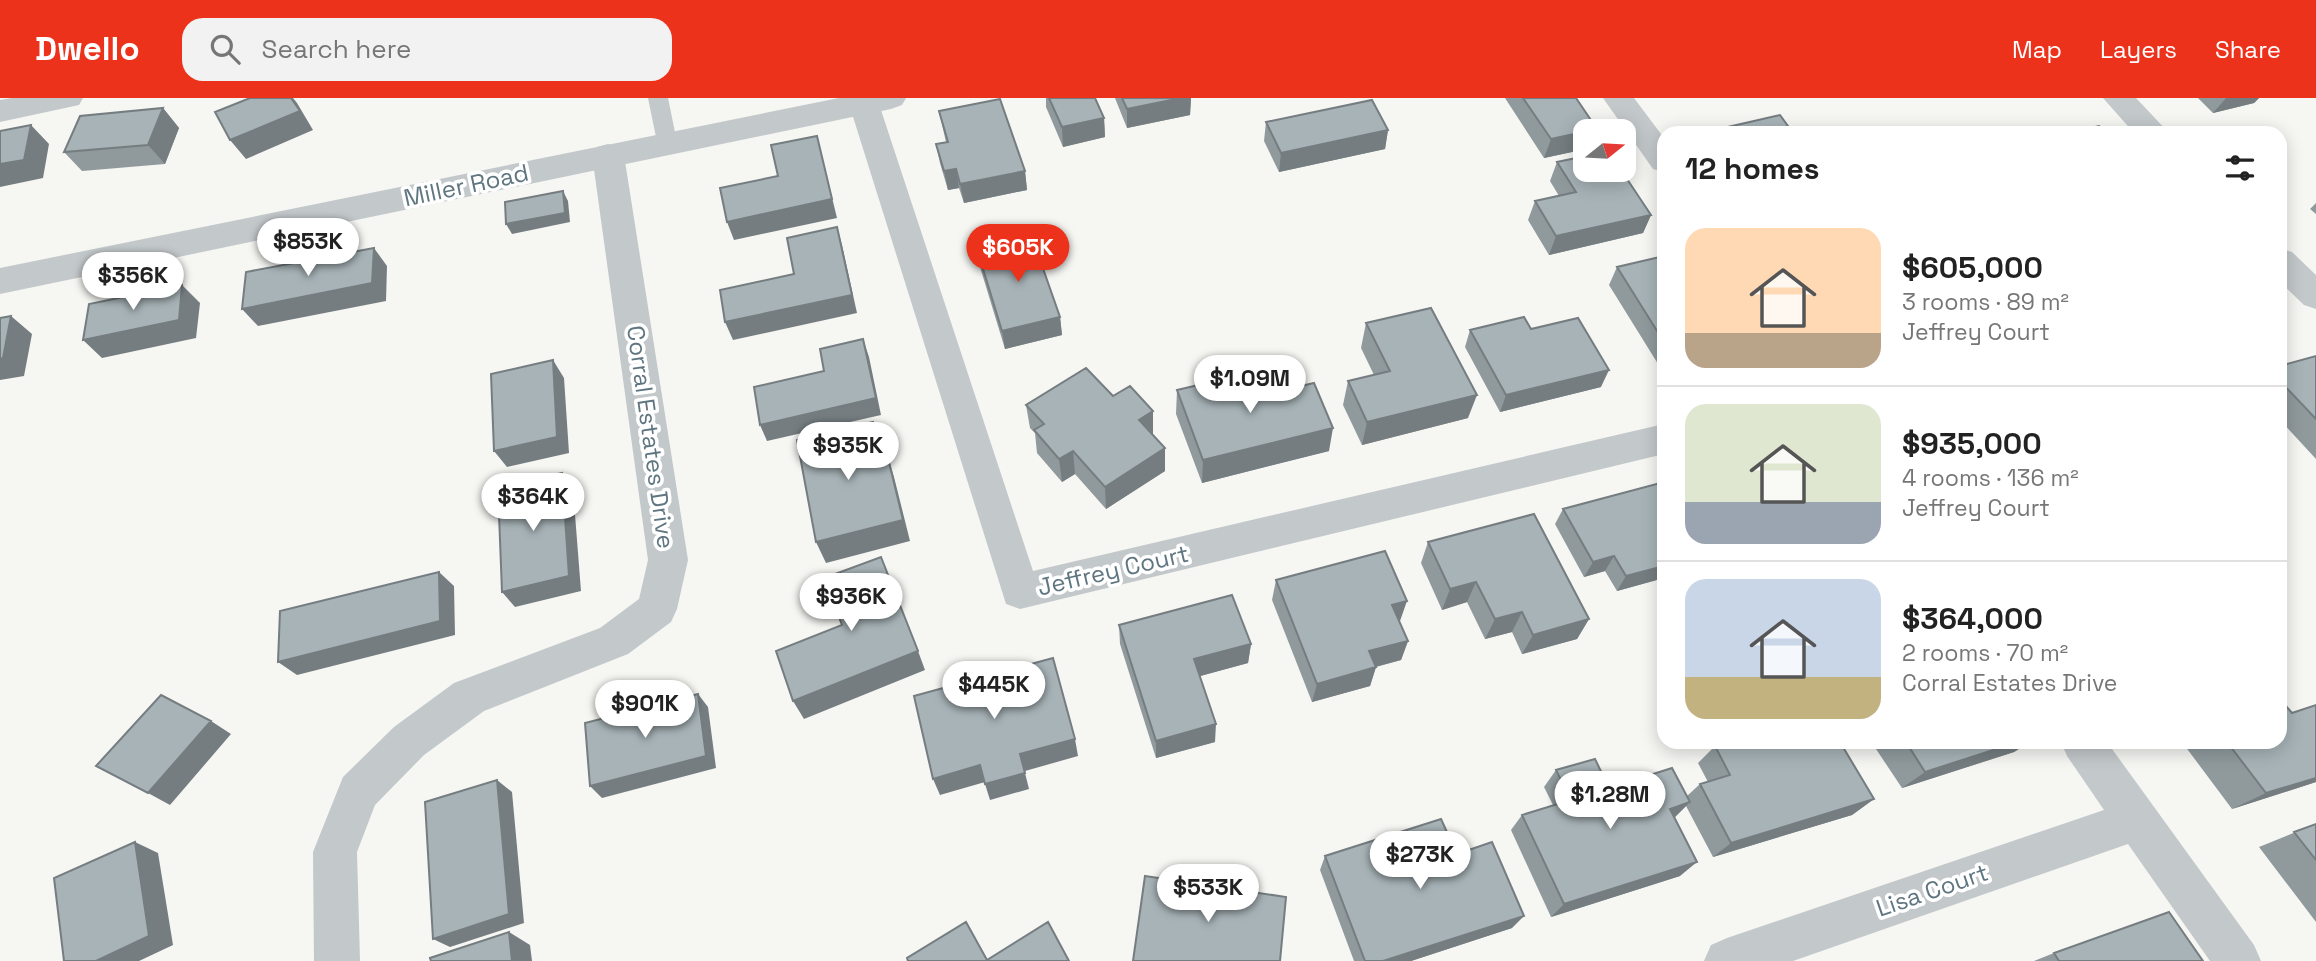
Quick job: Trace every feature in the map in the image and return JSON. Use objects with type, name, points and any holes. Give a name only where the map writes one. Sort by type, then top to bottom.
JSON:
[{"type":"street","points":[[0,111],[68,98]]},
{"type":"street","points":[[1618,98],[1657,151]]},
{"type":"street","points":[[2118,98],[2146,126]]},
{"type":"street","name":"Miller Road","points":[[0,281],[667,142],[878,101]]},
{"type":"street","name":"Jeffrey Court","points":[[878,101],[1020,592],[1657,441]]},
{"type":"street","name":"Corral Estates Drive","points":[[337,961],[334,852],[358,792],[409,741],[470,697],[614,641],[657,609],[668,560],[608,155]]},
{"type":"street","points":[[2287,268],[2316,296]]},
{"type":"street","points":[[2087,749],[2238,961]]},
{"type":"street","name":"Lisa Court","points":[[1727,961],[2136,820]]},
{"type":"lane","points":[[659,98],[667,142]]},
{"type":"building","points":[[250,98],[291,98],[300,111],[230,140],[215,112]]},
{"type":"building","points":[[1049,98],[1095,98],[1104,118],[1062,127]]},
{"type":"building","points":[[1122,98],[1181,98],[1127,109]]},
{"type":"building","points":[[1523,98],[1576,98],[1590,119],[1573,119],[1573,134],[1551,139]]},
{"type":"building","points":[[1000,99],[1025,171],[960,184],[956,169],[944,171],[936,144],[948,142],[939,111]]},
{"type":"building","points":[[1372,100],[1388,130],[1281,153],[1266,122]]},
{"type":"building","points":[[163,108],[148,145],[64,152],[80,116]]},
{"type":"building","points":[[1780,115],[1788,126],[1732,126]]},
{"type":"building","points":[[31,125],[24,160],[0,164],[0,131]]},
{"type":"building","points":[[817,136],[832,199],[727,222],[720,188],[778,176],[771,145]]},
{"type":"building","points":[[1573,159],[1573,182],[1629,182],[1651,215],[1556,236],[1535,201],[1576,192],[1557,162]]},
{"type":"building","points":[[563,191],[565,213],[506,224],[505,202]]},
{"type":"building","points":[[837,227],[852,295],[725,322],[720,290],[794,274],[787,238]]},
{"type":"building","points":[[1032,237],[1060,317],[1002,331],[977,249]]},
{"type":"building","points":[[374,248],[372,283],[242,309],[246,272]]},
{"type":"building","points":[[1657,258],[1657,331],[1617,267]]},
{"type":"building","points":[[182,285],[179,320],[83,340],[89,304]]},
{"type":"building","points":[[1431,308],[1477,395],[1367,422],[1348,381],[1390,371],[1366,323]]},
{"type":"building","points":[[11,316],[3,358],[0,359],[0,318]]},
{"type":"building","points":[[1524,317],[1531,329],[1578,318],[1609,370],[1506,395],[1470,330]]},
{"type":"building","points":[[863,339],[876,398],[760,425],[754,387],[824,371],[820,349]]},
{"type":"building","points":[[2316,356],[2316,419],[2287,388],[2287,364]]},
{"type":"building","points":[[553,360],[557,437],[494,451],[491,374]]},
{"type":"building","points":[[1086,368],[1113,396],[1130,386],[1153,411],[1139,420],[1165,448],[1105,487],[1073,451],[1059,459],[1034,430],[1044,424],[1026,405]]},
{"type":"building","points":[[1250,373],[1259,396],[1314,383],[1333,428],[1203,460],[1177,390]]},
{"type":"building","points":[[873,422],[880,456],[887,454],[903,520],[816,542],[797,440]]},
{"type":"building","points":[[562,473],[569,576],[502,592],[498,488]]},
{"type":"building","points":[[1657,484],[1657,568],[1626,576],[1614,556],[1593,562],[1563,509]]},
{"type":"building","points":[[1534,514],[1589,619],[1533,635],[1522,612],[1495,619],[1476,582],[1450,589],[1428,542]]},
{"type":"building","points":[[1385,551],[1407,601],[1392,605],[1408,641],[1369,651],[1376,667],[1317,684],[1276,580]]},
{"type":"building","points":[[881,557],[918,651],[793,701],[776,651],[842,625],[824,578]]},
{"type":"building","points":[[439,572],[440,621],[278,662],[280,611]]},
{"type":"building","points":[[1232,595],[1251,644],[1194,659],[1216,724],[1156,741],[1119,625]]},
{"type":"building","points":[[1053,658],[1075,739],[1020,754],[1025,773],[985,784],[980,765],[933,779],[914,696]]},
{"type":"building","points":[[698,694],[706,756],[590,786],[585,723]]},
{"type":"building","points":[[161,695],[211,721],[148,793],[96,766]]},
{"type":"building","points":[[2316,705],[2316,778],[2266,793],[2232,749],[2287,749],[2287,707],[2292,713]]},
{"type":"building","points":[[1717,749],[1844,749],[1874,799],[1731,843],[1700,784],[1730,775]]},
{"type":"building","points":[[1910,749],[1996,749],[1925,772]]},
{"type":"building","points":[[1595,759],[1609,788],[1672,768],[1690,802],[1670,809],[1697,862],[1564,904],[1522,815],[1571,800],[1556,770]]},
{"type":"building","points":[[497,780],[509,914],[433,939],[425,802]]},
{"type":"building","points":[[1441,819],[1457,854],[1492,842],[1524,916],[1383,961],[1365,961],[1325,856]]},
{"type":"building","points":[[2316,824],[2316,860],[2294,832]]},
{"type":"building","points":[[135,842],[149,936],[96,961],[64,961],[54,878]]},
{"type":"building","points":[[1145,876],[1286,897],[1280,961],[1133,961]]},
{"type":"building","points":[[2169,912],[2203,961],[2059,961],[2054,953]]},
{"type":"building","points":[[966,922],[987,960],[1048,922],[1069,961],[908,961],[907,958]]},
{"type":"building","points":[[509,932],[512,961],[431,961],[430,958]]}]
